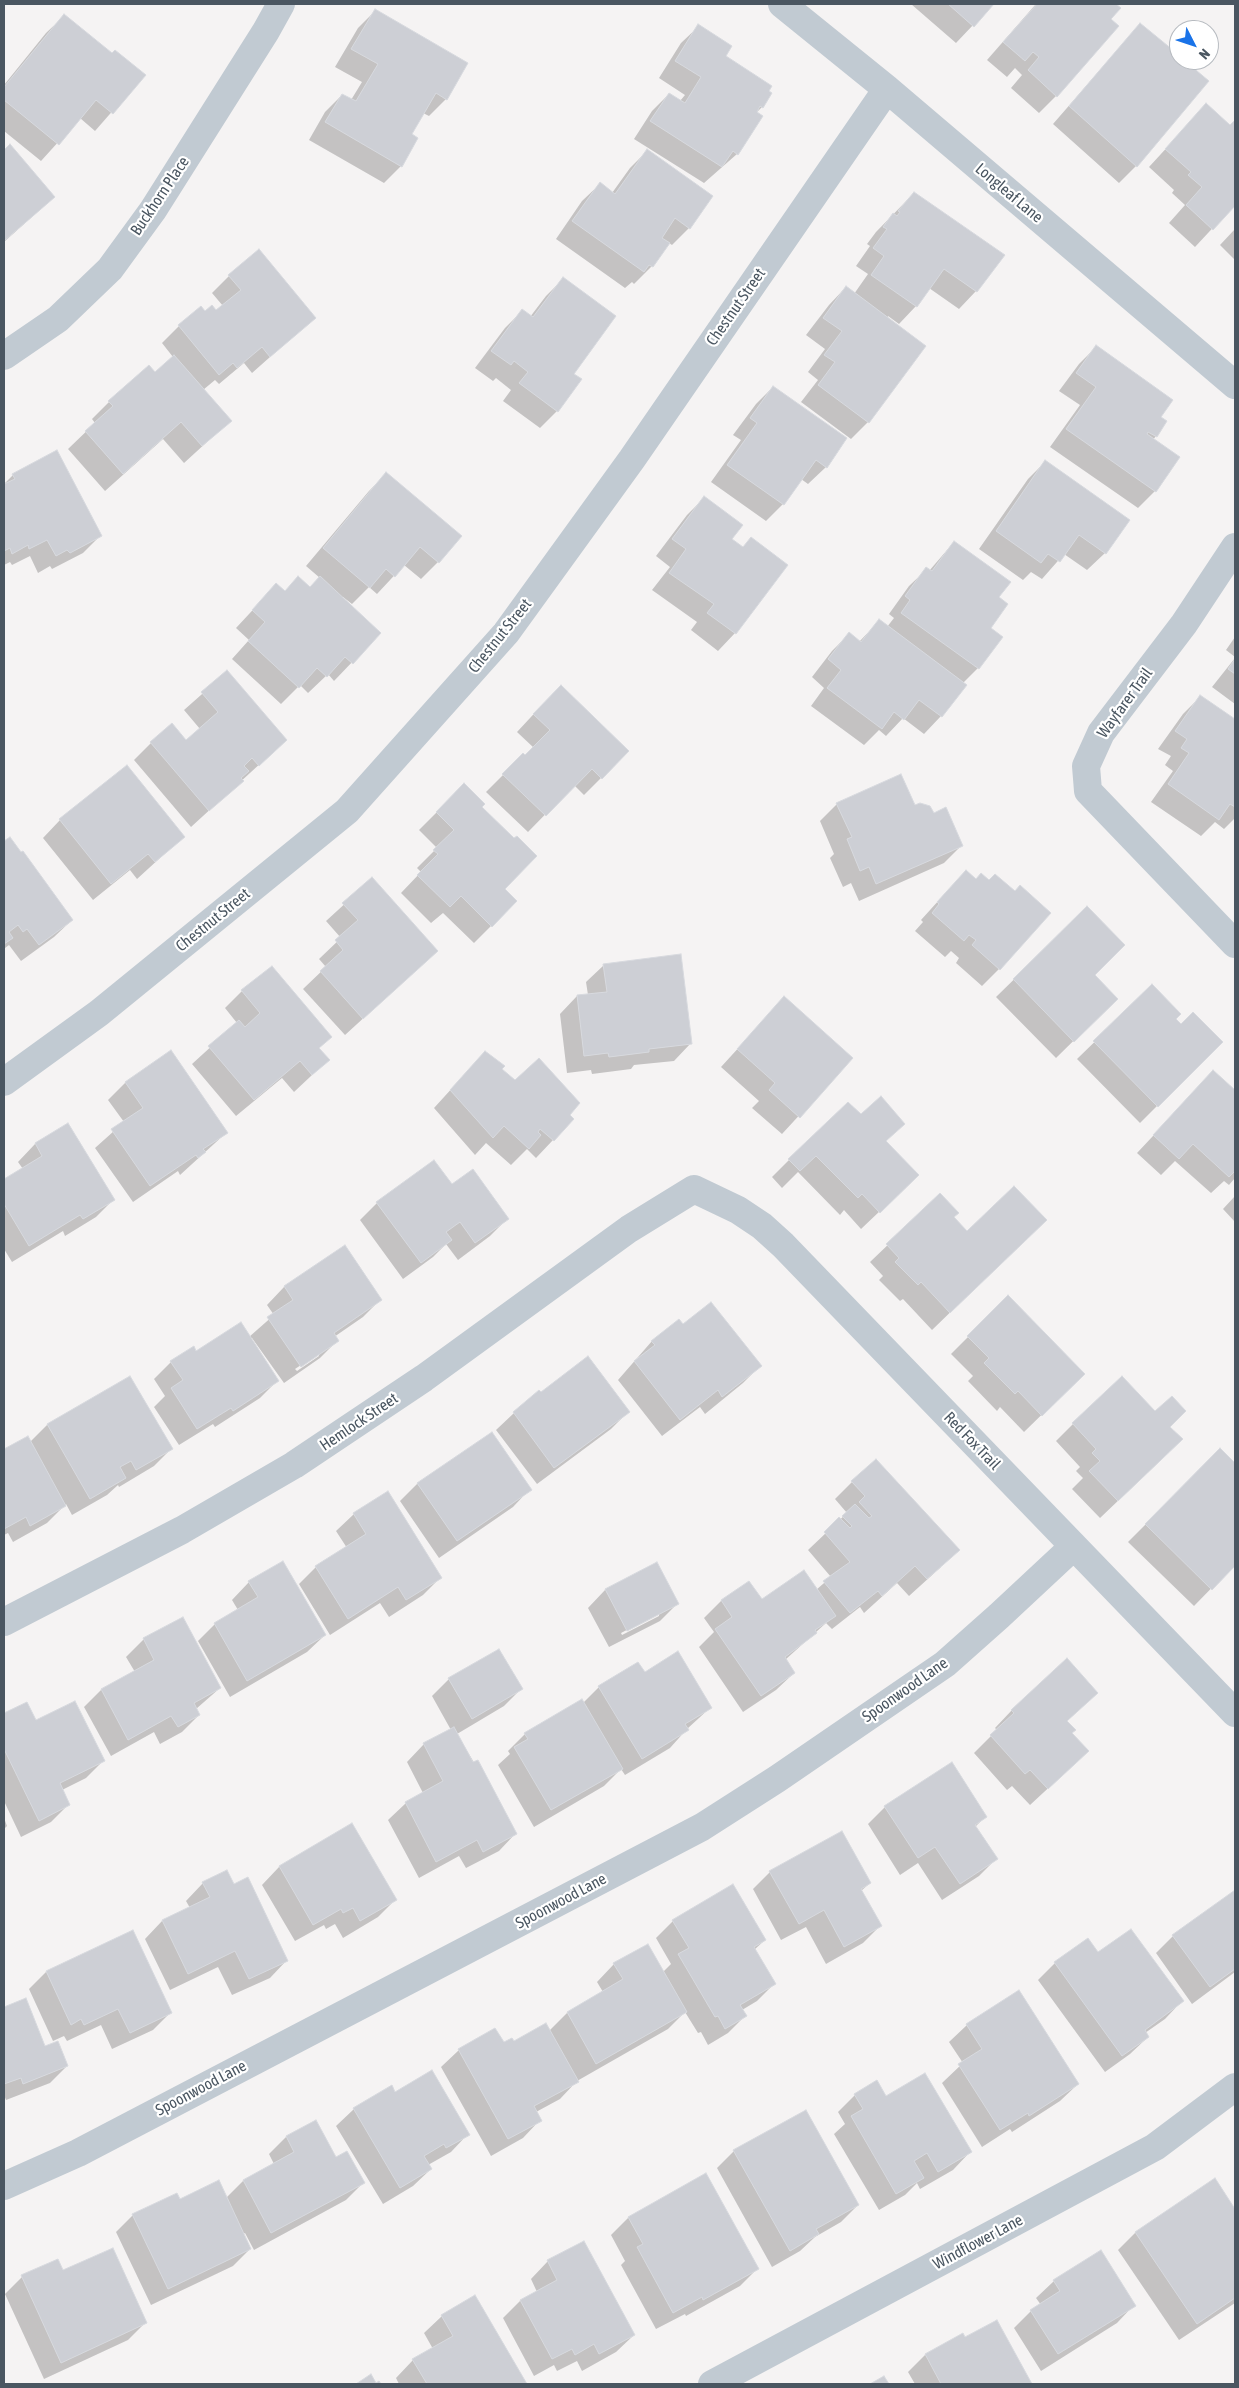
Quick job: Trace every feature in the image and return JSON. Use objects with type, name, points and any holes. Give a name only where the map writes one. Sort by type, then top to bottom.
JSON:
[{"type":"street","name":"Buckhorn Place","points":[[4,356],[58,319],[110,268],[153,210],[266,31],[281,4]]},
{"type":"street","name":"Longleaf Lane","points":[[782,4],[887,89],[1235,385]]},
{"type":"street","name":"Chestnut Street","points":[[4,1082],[99,1013],[347,810],[506,633],[632,460],[887,89]]},
{"type":"street","name":"Wayfarer Trail","points":[[1235,547],[1184,624],[1101,733],[1086,766],[1088,791],[1235,944]]},
{"type":"street","name":"Red Fox Trail","points":[[694,1189],[738,1210],[762,1226],[783,1244],[1072,1547],[1235,1713]]},
{"type":"street","name":"Hemlock Street","points":[[4,1622],[182,1530],[294,1465],[424,1378],[629,1229],[694,1189]]},
{"type":"street","name":"Spoonwood Lane","points":[[4,2186],[78,2153],[702,1827],[777,1779],[945,1664],[1000,1616],[1072,1547]]},
{"type":"street","name":"Windflower Lane","points":[[712,2384],[1155,2147],[1235,2087]]},
{"type":"building","points":[[948,4],[994,4],[974,27]]},
{"type":"building","points":[[1037,4],[1116,4],[1121,8],[1111,19],[1119,26],[1057,97],[1028,70],[1039,57],[1033,52],[1025,61],[1003,42]]},
{"type":"building","points":[[375,9],[468,63],[447,100],[436,93],[412,134],[418,138],[402,167],[325,122],[342,94],[356,101],[378,64],[351,49]]},
{"type":"building","points":[[64,14],[112,53],[115,50],[146,75],[113,114],[96,100],[59,145],[4,100],[4,87]]},
{"type":"building","points":[[1140,23],[1169,47],[1169,70],[1196,70],[1209,81],[1137,167],[1069,106]]},
{"type":"building","points":[[698,24],[732,46],[726,56],[772,86],[769,91],[772,93],[763,108],[760,106],[757,112],[763,116],[738,155],[733,151],[722,167],[650,121],[669,93],[685,103],[701,77],[675,61]]},
{"type":"building","points":[[1206,103],[1230,125],[1235,120],[1235,206],[1213,230],[1186,205],[1202,187],[1188,175],[1191,172],[1165,149]]},
{"type":"building","points":[[10,144],[55,197],[4,241],[4,150]]},
{"type":"building","points":[[647,149],[713,196],[690,229],[675,218],[662,238],[670,243],[653,267],[649,265],[644,272],[572,221],[600,182],[615,194]]},
{"type":"building","points":[[914,192],[1005,255],[977,292],[944,269],[917,307],[871,275],[884,256],[873,248],[887,229],[883,227],[893,213],[897,216],[900,212],[898,211]]},
{"type":"building","points":[[259,249],[316,318],[270,357],[262,347],[237,368],[233,363],[219,375],[178,325],[201,306],[205,311],[212,305],[216,310],[241,290],[228,275]]},
{"type":"building","points":[[563,277],[616,316],[574,374],[582,379],[558,412],[519,383],[528,372],[514,361],[511,365],[491,351],[522,309],[533,317]]},
{"type":"building","points":[[846,286],[926,346],[869,423],[818,385],[835,362],[824,355],[842,331],[823,318]]},
{"type":"building","points":[[1096,345],[1173,400],[1161,417],[1167,421],[1157,437],[1148,432],[1147,434],[1180,457],[1156,492],[1066,429],[1096,387],[1076,373]]},
{"type":"building","points":[[174,355],[232,421],[202,446],[181,422],[123,474],[85,431],[113,406],[108,401],[149,365],[155,372]]},
{"type":"building","points":[[773,386],[847,438],[827,468],[816,460],[784,505],[727,465],[757,423],[750,418]]},
{"type":"building","points":[[57,450],[102,536],[70,553],[67,550],[56,556],[47,540],[29,549],[28,545],[12,554],[10,548],[4,551],[4,484],[15,479],[12,474]]},
{"type":"building","points":[[1045,460],[1130,520],[1106,554],[1079,535],[1060,562],[1048,554],[1041,563],[996,531]]},
{"type":"building","points":[[386,472],[462,536],[439,563],[420,547],[395,577],[386,569],[370,588],[323,548]]},
{"type":"building","points":[[704,496],[743,525],[732,539],[743,547],[751,537],[788,565],[736,634],[707,613],[714,604],[669,573],[686,549],[672,539]]},
{"type":"building","points":[[954,541],[1011,582],[999,597],[1008,604],[991,628],[1003,637],[979,669],[901,613],[910,600],[905,596],[926,567],[932,571]]},
{"type":"building","points":[[298,576],[310,587],[320,576],[381,633],[353,664],[345,657],[327,677],[317,668],[299,688],[248,641],[265,622],[252,610],[276,583],[285,591]]},
{"type":"building","points":[[879,619],[967,685],[942,717],[919,700],[904,720],[894,712],[882,729],[827,688],[841,670],[828,659],[849,632],[861,642]]},
{"type":"building","points":[[1235,659],[1235,674],[1228,669]]},
{"type":"building","points":[[227,670],[287,740],[259,766],[252,758],[244,766],[249,771],[241,778],[244,781],[209,811],[150,742],[172,723],[186,740],[218,712],[201,692]]},
{"type":"building","points":[[561,685],[629,751],[602,779],[592,769],[546,816],[502,774],[523,753],[525,755],[550,730],[533,714]]},
{"type":"building","points":[[1200,695],[1235,719],[1235,807],[1230,804],[1219,820],[1168,784],[1189,753],[1181,748],[1187,739],[1175,731]]},
{"type":"building","points":[[127,765],[185,837],[155,862],[148,854],[111,884],[59,819]]},
{"type":"building","points":[[901,774],[915,805],[920,803],[930,806],[934,813],[946,807],[963,846],[876,884],[869,867],[860,871],[847,839],[852,837],[836,803]]},
{"type":"building","points":[[464,783],[485,804],[482,807],[514,838],[517,836],[537,856],[505,889],[517,901],[492,927],[461,896],[450,907],[417,875],[438,854],[433,850],[454,830],[436,812]]},
{"type":"building","points":[[10,837],[21,852],[23,851],[73,920],[39,945],[27,929],[23,932],[18,925],[9,932],[13,938],[4,944],[4,841]]},
{"type":"building","points":[[966,870],[976,879],[981,873],[989,880],[995,874],[1015,891],[1020,885],[1051,913],[1000,970],[972,945],[976,940],[969,935],[964,941],[932,913],[939,904],[937,902]]},
{"type":"building","points":[[372,877],[438,951],[363,1019],[320,971],[343,950],[335,940],[358,920],[342,903]]},
{"type":"building","points":[[1087,906],[1125,945],[1095,975],[1118,999],[1074,1042],[1013,979]]},
{"type":"building","points":[[681,954],[692,1044],[649,1049],[649,1052],[609,1057],[608,1053],[584,1056],[577,995],[607,992],[603,964]]},
{"type":"building","points":[[272,966],[332,1037],[319,1048],[330,1060],[312,1075],[300,1061],[254,1100],[208,1046],[239,1020],[245,1027],[260,1013],[241,990]]},
{"type":"building","points":[[1152,984],[1181,1014],[1176,1019],[1181,1024],[1193,1012],[1223,1042],[1158,1107],[1093,1041]]},
{"type":"building","points":[[784,996],[853,1058],[800,1118],[769,1090],[775,1083],[737,1049]]},
{"type":"building","points":[[171,1050],[228,1133],[203,1149],[206,1152],[198,1158],[196,1155],[150,1186],[111,1129],[143,1108],[125,1082]]},
{"type":"building","points":[[485,1051],[505,1066],[502,1069],[515,1080],[539,1058],[580,1103],[570,1115],[574,1119],[554,1141],[540,1129],[538,1132],[541,1135],[529,1149],[504,1126],[493,1138],[450,1090]]},
{"type":"building","points":[[1213,1070],[1235,1090],[1235,1171],[1229,1177],[1193,1144],[1179,1159],[1153,1135]]},
{"type":"building","points":[[881,1096],[905,1124],[886,1141],[919,1175],[880,1213],[862,1194],[858,1198],[816,1156],[800,1171],[788,1159],[848,1102],[861,1114]]},
{"type":"building","points":[[68,1123],[115,1200],[83,1219],[80,1215],[29,1246],[4,1204],[4,1179],[42,1156],[35,1143]]},
{"type":"building","points":[[434,1160],[452,1184],[473,1169],[509,1219],[475,1243],[460,1222],[446,1232],[452,1240],[421,1263],[376,1202]]},
{"type":"building","points":[[1014,1186],[1047,1220],[950,1313],[921,1282],[918,1285],[895,1262],[899,1258],[886,1244],[940,1193],[959,1213],[954,1217],[967,1231]]},
{"type":"building","points":[[345,1245],[382,1300],[334,1333],[339,1341],[301,1367],[267,1317],[293,1300],[284,1286]]},
{"type":"building","points":[[1008,1295],[1085,1374],[1042,1416],[1018,1391],[1015,1394],[984,1363],[989,1358],[967,1336]]},
{"type":"building","points":[[711,1302],[762,1366],[722,1397],[718,1390],[680,1420],[634,1361],[655,1345],[651,1341],[679,1319],[683,1324]]},
{"type":"building","points":[[241,1322],[279,1381],[233,1411],[231,1408],[197,1429],[171,1388],[183,1380],[170,1361],[194,1346],[196,1351]]},
{"type":"building","points":[[588,1356],[630,1412],[554,1468],[513,1412],[539,1390],[541,1392]]},
{"type":"building","points":[[130,1376],[173,1449],[136,1470],[131,1461],[120,1467],[126,1478],[90,1499],[47,1424]]},
{"type":"building","points":[[1122,1376],[1155,1411],[1172,1396],[1186,1411],[1170,1427],[1183,1439],[1118,1501],[1089,1471],[1100,1461],[1092,1453],[1096,1449],[1072,1423]]},
{"type":"building","points":[[492,1432],[532,1490],[457,1541],[417,1483]]},
{"type":"building","points":[[28,1436],[66,1506],[30,1526],[26,1517],[4,1529],[4,1449]]},
{"type":"building","points":[[1220,1448],[1235,1463],[1235,1566],[1212,1590],[1145,1524]]},
{"type":"building","points":[[876,1459],[960,1550],[927,1579],[915,1566],[882,1596],[878,1591],[850,1613],[823,1581],[850,1562],[824,1532],[839,1517],[850,1528],[852,1526],[842,1516],[855,1504],[869,1518],[872,1516],[859,1502],[865,1496],[851,1481]]},
{"type":"building","points":[[388,1491],[442,1578],[406,1600],[398,1587],[348,1619],[315,1566],[366,1534],[353,1513]]},
{"type":"building","points":[[283,1561],[326,1635],[247,1681],[214,1623],[258,1597],[248,1581]]},
{"type":"building","points":[[657,1562],[679,1604],[627,1631],[605,1589]]},
{"type":"building","points":[[804,1570],[836,1616],[815,1630],[817,1633],[785,1657],[795,1673],[761,1696],[715,1629],[732,1617],[721,1600],[749,1581],[762,1599]]},
{"type":"building","points":[[183,1617],[221,1688],[194,1703],[200,1715],[178,1727],[171,1716],[128,1740],[101,1689],[154,1660],[143,1638]]},
{"type":"building","points":[[499,1649],[523,1689],[472,1719],[448,1678]]},
{"type":"building","points":[[678,1651],[712,1708],[685,1724],[689,1730],[642,1759],[598,1686],[638,1662],[645,1672]]},
{"type":"building","points":[[1067,1658],[1098,1693],[1067,1721],[1076,1730],[1072,1733],[1089,1751],[1048,1789],[1030,1770],[1025,1774],[990,1735],[1014,1713],[1011,1710]]},
{"type":"building","points":[[582,1699],[623,1769],[551,1810],[514,1747],[528,1739],[524,1733]]},
{"type":"building","points":[[75,1701],[105,1761],[60,1783],[70,1805],[39,1821],[4,1749],[4,1713],[27,1702],[36,1720]]},
{"type":"building","points":[[454,1727],[473,1762],[478,1760],[517,1834],[483,1852],[477,1840],[436,1862],[405,1802],[443,1781],[423,1743]]},
{"type":"building","points":[[952,1762],[987,1817],[975,1825],[998,1859],[960,1884],[935,1847],[918,1858],[884,1806]]},
{"type":"building","points":[[352,1823],[397,1900],[360,1921],[353,1908],[343,1913],[341,1909],[313,1925],[279,1866]]},
{"type":"building","points":[[842,1831],[871,1883],[861,1889],[882,1926],[844,1947],[824,1910],[799,1924],[769,1871]]},
{"type":"building","points":[[227,1870],[234,1884],[248,1877],[288,1961],[249,1979],[235,1951],[188,1974],[162,1920],[210,1897],[202,1882]]},
{"type":"building","points":[[733,1884],[766,1940],[754,1947],[776,1984],[740,2005],[747,2016],[725,2029],[718,2016],[715,2017],[678,1954],[689,1948],[672,1920]]},
{"type":"building","points":[[1235,1890],[1235,1969],[1210,1987],[1172,1935]]},
{"type":"building","points":[[1131,1929],[1184,2001],[1145,2030],[1149,2037],[1122,2056],[1054,1962],[1088,1938],[1098,1952]]},
{"type":"building","points":[[133,1930],[172,2013],[130,2033],[118,2009],[84,2025],[81,2019],[71,2025],[46,1971]]},
{"type":"building","points":[[648,1944],[687,2012],[596,2064],[567,2012],[623,1979],[613,1963]]},
{"type":"building","points":[[1019,1990],[1079,2084],[1029,2116],[1028,2113],[1000,2130],[958,2064],[982,2049],[966,2024]]},
{"type":"building","points":[[26,1998],[45,2046],[58,2041],[68,2066],[23,2084],[21,2078],[4,2084],[4,2007]]},
{"type":"building","points":[[546,2023],[579,2082],[534,2106],[542,2121],[508,2139],[458,2049],[495,2028],[504,2042],[512,2038],[514,2041]]},
{"type":"building","points":[[432,2070],[470,2135],[446,2148],[444,2144],[424,2156],[432,2169],[400,2188],[353,2108],[392,2085],[395,2092]]},
{"type":"building","points":[[925,2073],[972,2152],[938,2172],[927,2153],[914,2161],[924,2178],[896,2194],[851,2116],[863,2109],[854,2094],[877,2080],[886,2096]]},
{"type":"building","points":[[806,2110],[859,2205],[816,2229],[819,2234],[790,2251],[733,2150]]},
{"type":"building","points":[[316,2120],[336,2157],[347,2151],[365,2183],[271,2233],[243,2180],[294,2152],[286,2136]]},
{"type":"building","points":[[706,2173],[759,2269],[703,2300],[702,2297],[673,2313],[637,2247],[643,2244],[628,2217]]},
{"type":"building","points":[[1215,2178],[1235,2209],[1235,2298],[1197,2324],[1135,2232]]},
{"type":"building","points":[[219,2180],[251,2249],[168,2289],[132,2214],[177,2193],[180,2199]]},
{"type":"building","points":[[584,2241],[635,2335],[599,2354],[594,2344],[575,2355],[572,2349],[552,2359],[520,2300],[557,2280],[547,2260]]},
{"type":"building","points":[[113,2248],[147,2323],[61,2363],[21,2275],[58,2259],[63,2270]]},
{"type":"building","points":[[1101,2250],[1136,2306],[1058,2354],[1030,2310],[1060,2291],[1053,2280]]},
{"type":"building","points":[[475,2295],[527,2384],[427,2384],[412,2359],[453,2336],[441,2315]]},
{"type":"building","points":[[997,2320],[1032,2384],[941,2384],[925,2354],[963,2333],[965,2337]]},
{"type":"building","points":[[371,2374],[376,2383],[379,2381],[381,2384],[356,2384]]},
{"type":"building","points":[[884,2376],[889,2384],[870,2384]]}]
